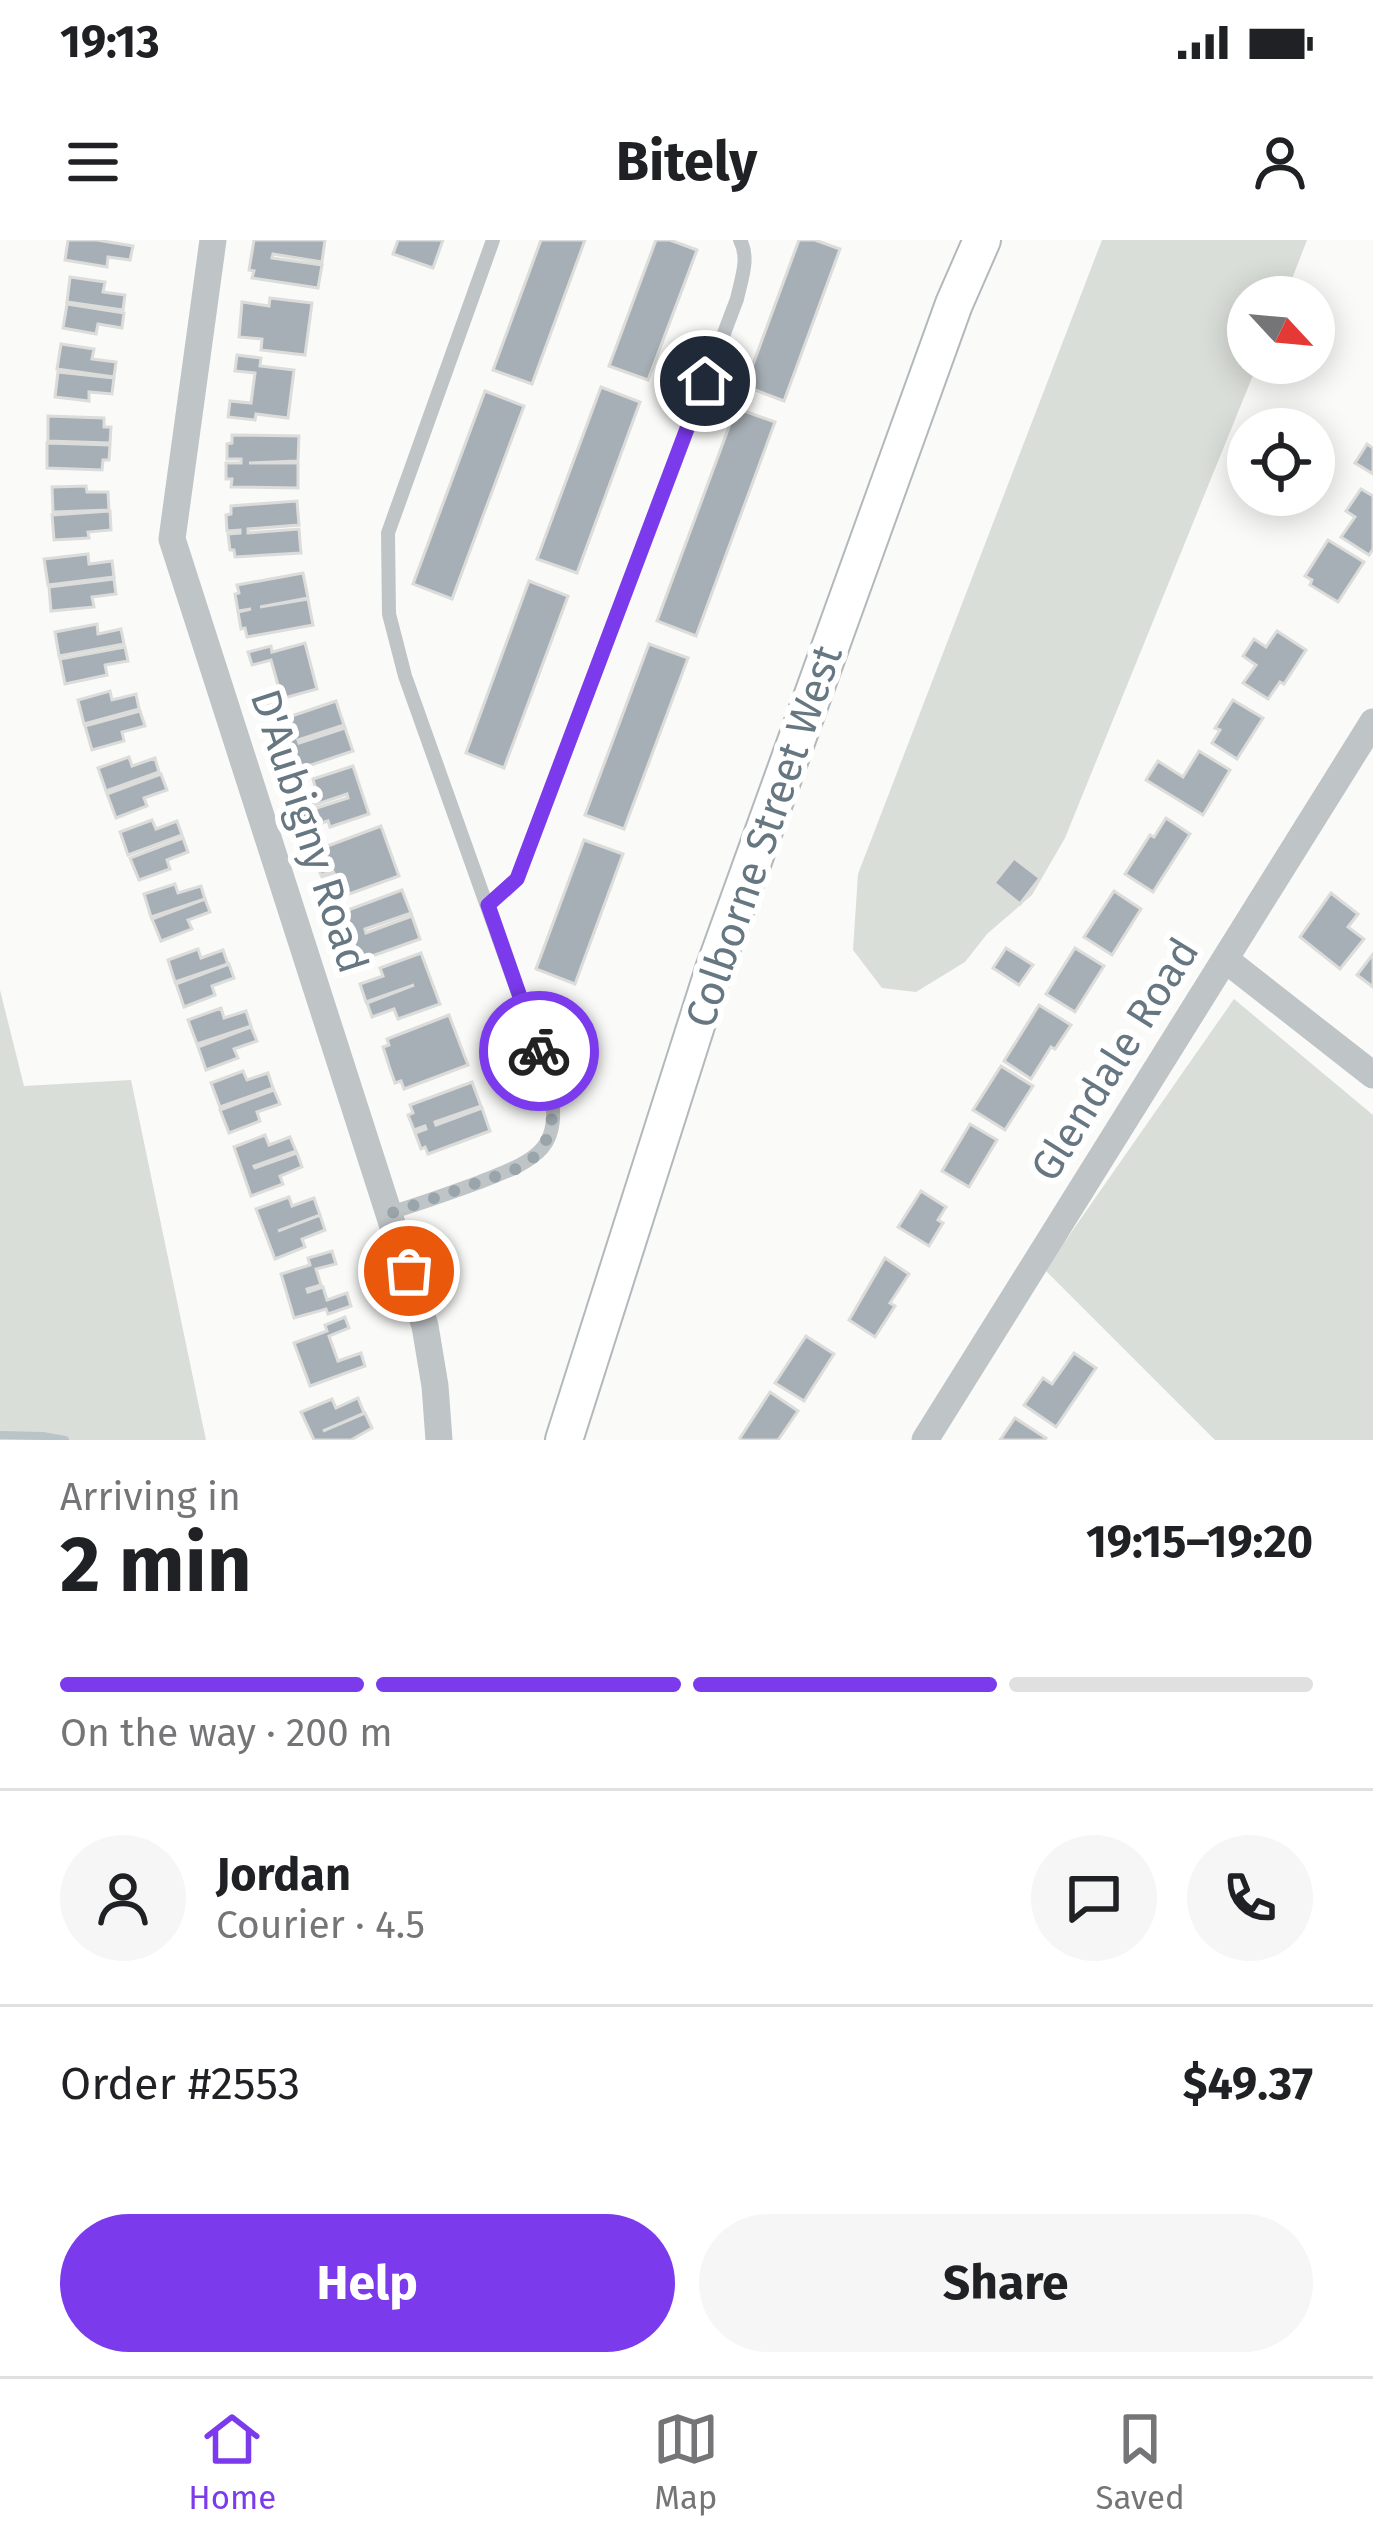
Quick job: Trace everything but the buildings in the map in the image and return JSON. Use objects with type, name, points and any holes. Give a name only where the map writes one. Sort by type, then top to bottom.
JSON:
[{"type":"main road","name":"Colborne Street West","points":[[564,1440],[714,969],[954,304],[982,240]]},
{"type":"street","name":"D'Aubigny Road","points":[[213,240],[172,539],[425,1326],[440,1440]]},
{"type":"street","name":"Glendale Road","points":[[925,1440],[1373,722]]},
{"type":"street","points":[[1226,961],[1373,1075]]},
{"type":"lane","points":[[389,1214],[514,1170],[534,1157],[549,1136],[554,1106],[549,1080],[405,676],[389,614],[388,533],[494,240]]},
{"type":"lane","points":[[488,905],[517,879],[736,298],[745,262],[740,240]]},
{"type":"shaded area","points":[[1102,240],[1307,240],[1293,276],[1227,276],[1227,384],[1249,384],[1240,408],[1227,408],[1227,439],[1065,838],[1032,895],[987,934],[965,962],[916,992],[882,988],[853,950],[858,874]]},
{"type":"shaded area","points":[[0,990],[24,1086],[131,1080],[206,1440],[0,1440]]},
{"type":"shaded area","points":[[1234,999],[1373,1115],[1373,1440],[1215,1440],[1045,1270]]},
{"type":"waterway","points":[[0,1435],[65,1440]]},
{"type":"way so far","points":[[409,1271],[389,1214],[514,1170],[546,1142],[554,1106],[539,1051]]},
{"type":"route","points":[[539,1051],[488,905],[517,879],[705,381]]}]
